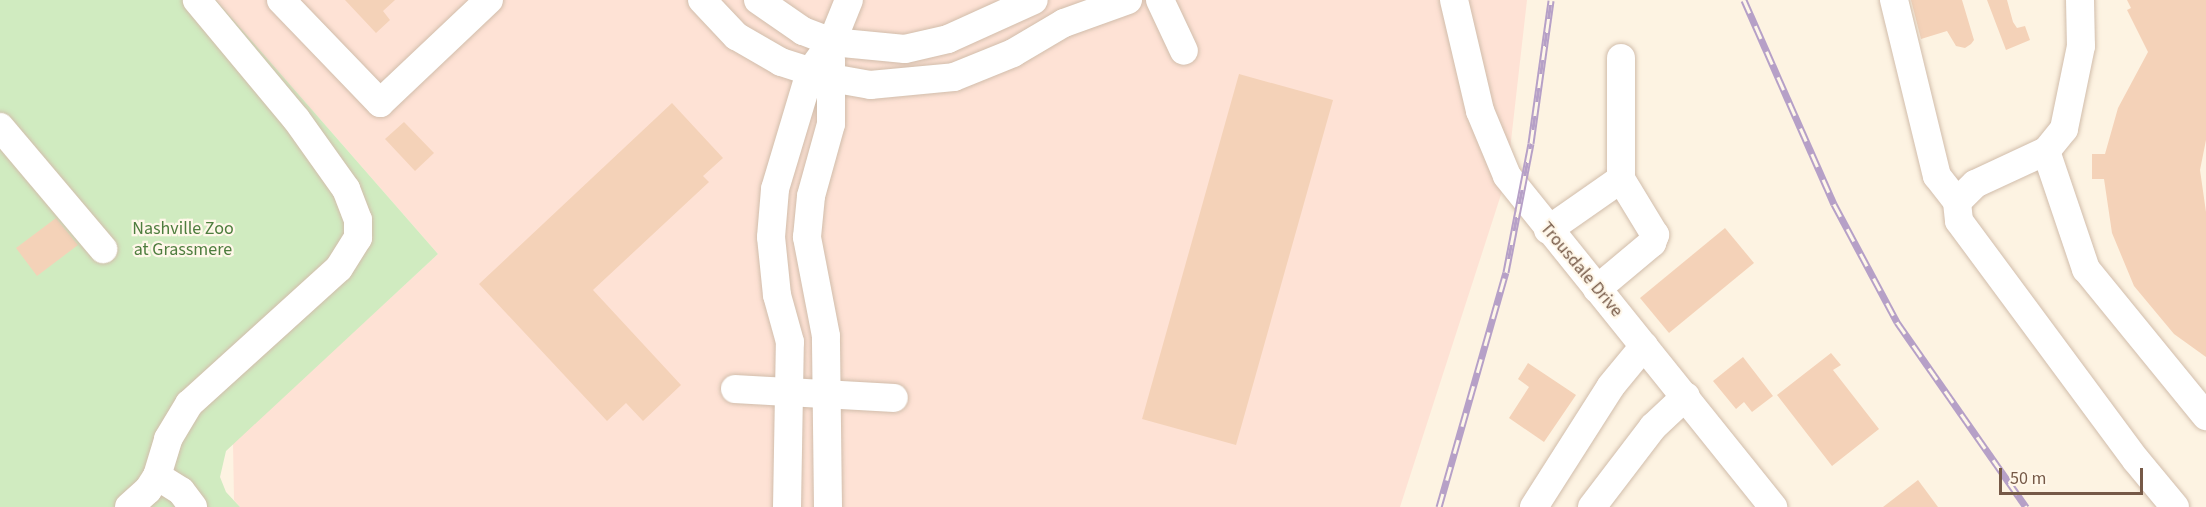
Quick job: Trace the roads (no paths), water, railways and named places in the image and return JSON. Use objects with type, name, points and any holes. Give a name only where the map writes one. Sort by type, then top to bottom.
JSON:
[{"type":"street","points":[[129,507],[148,490],[157,476],[168,440],[189,404],[339,268],[358,238],[358,220],[337,175],[197,0]]},
{"type":"street","points":[[281,0],[380,103],[489,0]]},
{"type":"street","points":[[702,0],[736,36],[781,62],[820,75],[870,85],[954,77],[1012,53],[1064,23],[1128,0]]},
{"type":"street","points":[[758,0],[803,31],[832,42],[905,49],[957,35],[1034,0]]},
{"type":"street","points":[[787,507],[791,393],[790,342],[777,295],[771,237],[775,189],[849,0]]},
{"type":"street","points":[[1160,0],[1185,51]]},
{"type":"street","name":"Trousdale Drive","points":[[1454,0],[1492,145],[1507,176],[1548,230],[1686,396],[1773,507]]},
{"type":"street","points":[[1894,0],[1936,176],[1957,202],[1959,221],[2014,298],[2175,507]]},
{"type":"street","points":[[1957,202],[1975,184],[2046,151],[2064,129],[2081,46],[2080,0]]},
{"type":"street","points":[[1597,290],[1652,243],[1654,235],[1620,179],[1621,58]]},
{"type":"street","points":[[820,75],[831,124],[811,196],[807,237],[826,336],[828,507]]},
{"type":"street","points":[[0,127],[103,249]]},
{"type":"street","points":[[2046,151],[2086,269],[2206,416]]},
{"type":"street","points":[[1548,230],[1620,179]]},
{"type":"street","points":[[1534,507],[1611,386],[1644,346]]},
{"type":"street","points":[[735,389],[894,398]]},
{"type":"street","points":[[1592,507],[1653,427],[1686,396]]},
{"type":"street","points":[[157,476],[181,491],[194,507]]},
{"type":"railway","points":[[1439,507],[1506,272],[1531,143],[1551,0]]},
{"type":"railway","points":[[1744,0],[1834,204],[1897,322],[2026,507]]},
{"type":"park label","name":"Nashville Zoo at Grassmere","points":[[183,240]]}]
